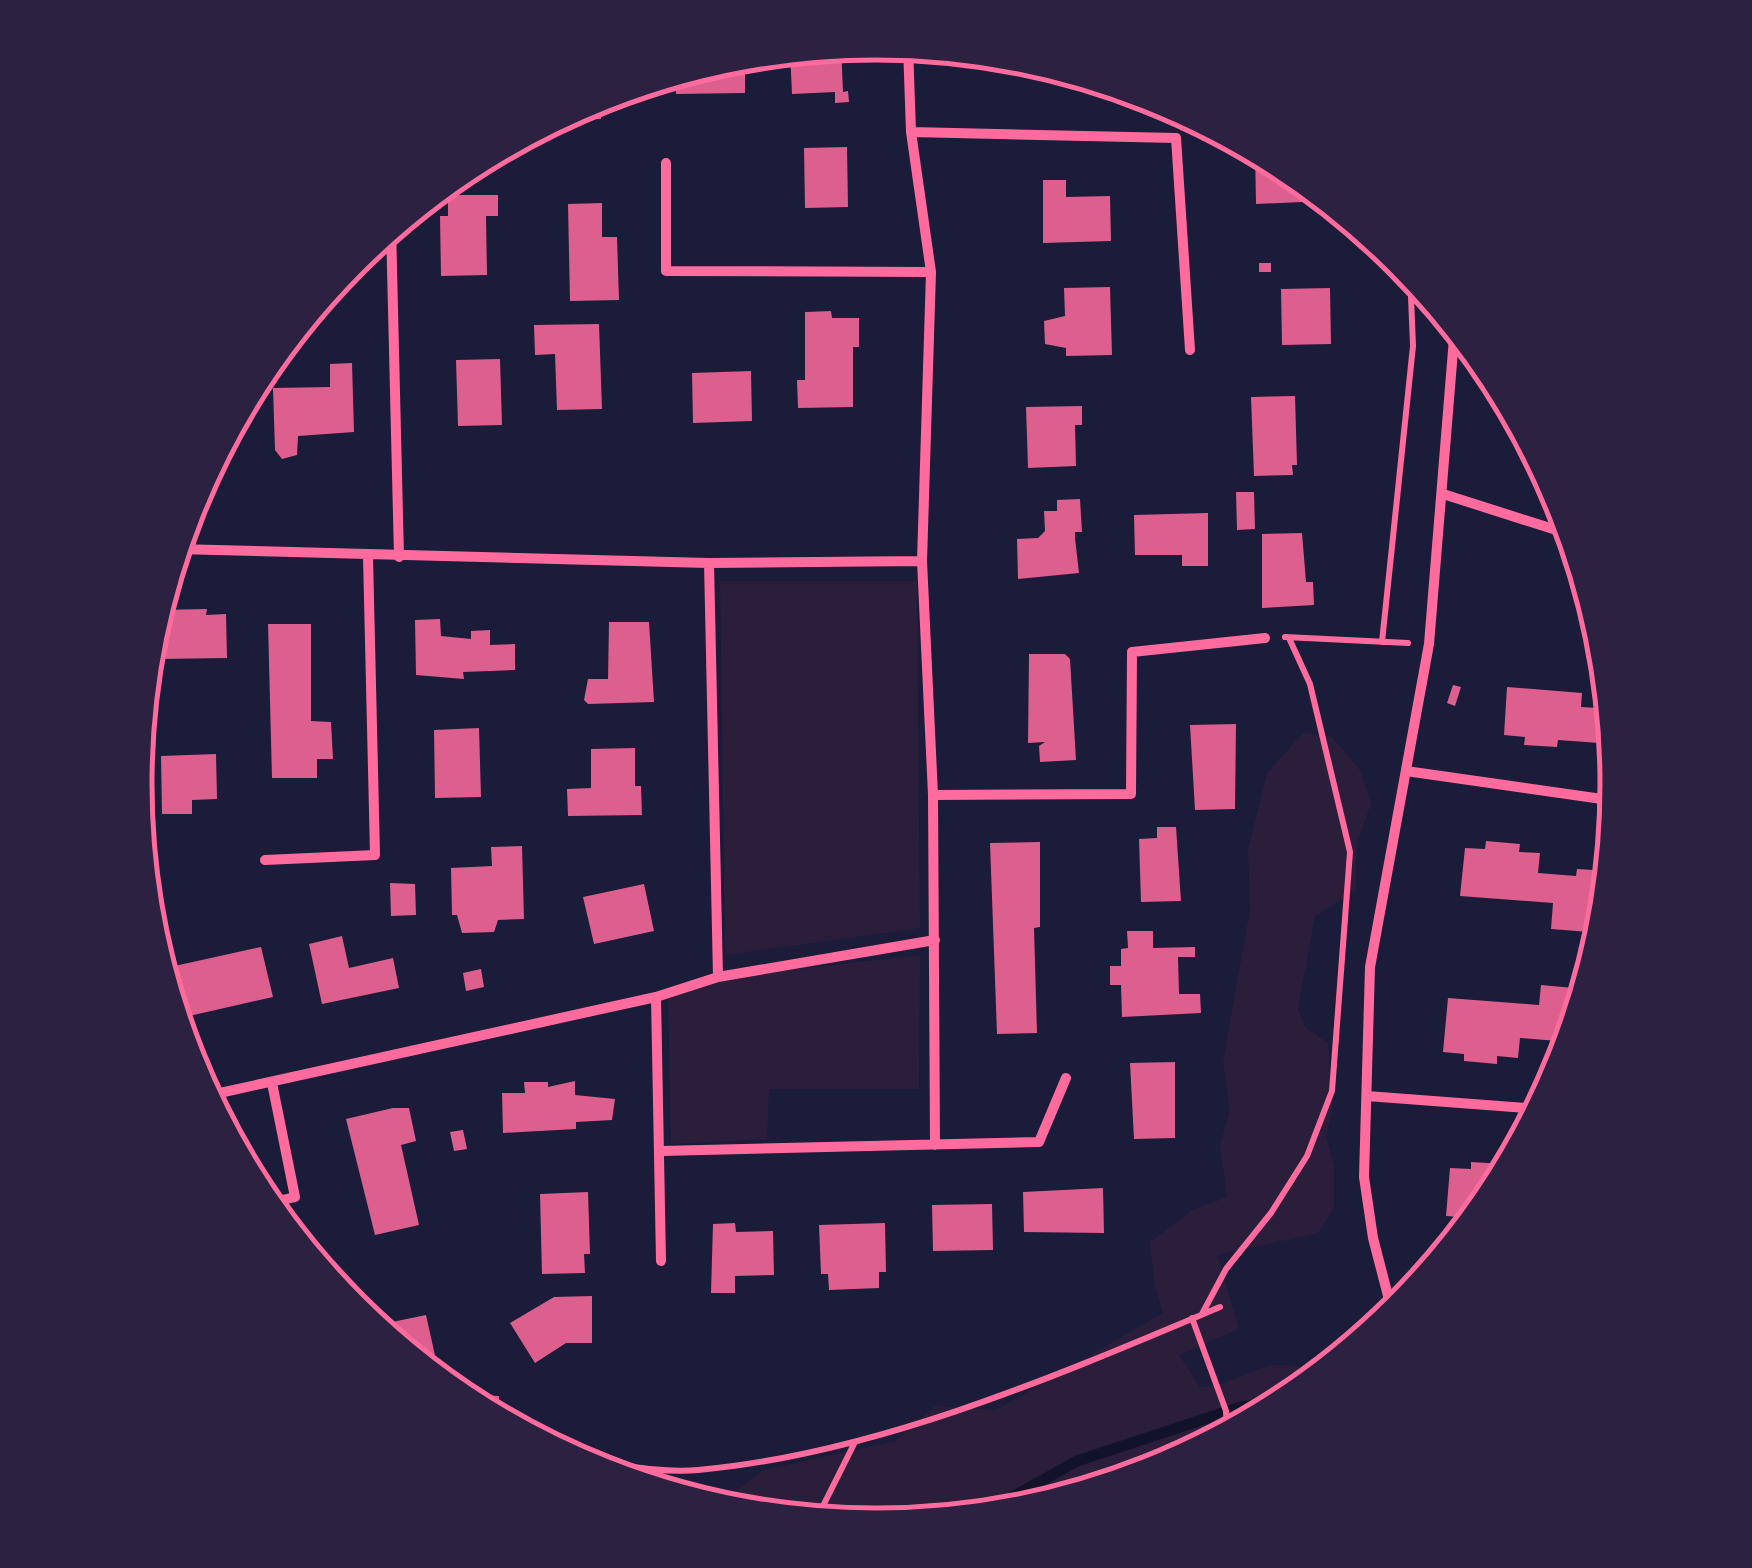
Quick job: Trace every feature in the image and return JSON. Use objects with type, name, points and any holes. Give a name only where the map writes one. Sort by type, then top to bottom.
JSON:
[{"type":"street","points":[[909,61],[911,132],[931,272],[922,560],[933,795],[935,1144]]},
{"type":"street","points":[[911,132],[1176,138],[1190,350]]},
{"type":"street","points":[[666,163],[666,271],[931,272]]},
{"type":"street","points":[[392,247],[400,557]]},
{"type":"street","points":[[1388,1296],[1364,1177],[1370,968],[1429,644],[1454,348]]},
{"type":"street","points":[[1444,494],[1554,529]]},
{"type":"street","points":[[191,550],[709,564],[922,560]]},
{"type":"street","points":[[265,860],[375,855],[368,556]]},
{"type":"street","points":[[709,564],[718,976]]},
{"type":"street","points":[[933,795],[1131,794],[1132,652],[1265,638]]},
{"type":"street","points":[[1406,771],[1599,799]]},
{"type":"street","points":[[222,1093],[656,997],[718,976],[935,940]]},
{"type":"street","points":[[656,997],[661,1261]]},
{"type":"street","points":[[661,1151],[1039,1142],[1066,1078]]},
{"type":"street","points":[[272,1083],[295,1197],[284,1200]]},
{"type":"street","points":[[1367,1096],[1523,1108]]},
{"type":"path","points":[[1382,642],[1412,346],[1411,297]]},
{"type":"path","points":[[1202,1314],[1226,1269],[1272,1213],[1307,1156],[1332,1091],[1350,852],[1310,684],[1288,636]]},
{"type":"path","points":[[1265,638],[1429,644]]},
{"type":"path","points":[[624,1463],[697,1470],[855,1442],[978,1404],[1220,1307]]},
{"type":"path","points":[[1192,1318],[1226,1417]]},
{"type":"path","points":[[823,1506],[855,1442]]},
{"type":"shaded area","points":[[720,581],[917,581],[920,928],[725,955]]},
{"type":"shaded area","points":[[1303,733],[1332,737],[1360,770],[1371,804],[1357,843],[1356,891],[1315,916],[1298,1009],[1305,1027],[1328,1043],[1333,1110],[1326,1136],[1334,1165],[1334,1208],[1318,1233],[1217,1255],[1239,1329],[1179,1355],[1200,1387],[1271,1366],[1302,1369],[1238,1411],[1153,1453],[1109,1470],[1017,1494],[971,1502],[876,1508],[781,1502],[733,1494],[763,1470],[896,1441],[935,1406],[996,1410],[1163,1313],[1155,1287],[1150,1242],[1192,1210],[1227,1197],[1220,1145],[1230,1110],[1223,1061],[1250,910],[1248,850],[1267,773]]},
{"type":"shaded area","points":[[920,955],[919,1089],[769,1089],[767,1139],[671,1144],[668,997],[717,978]]},
{"type":"building","points":[[842,61],[843,92],[848,91],[849,102],[835,103],[835,92],[792,94],[791,65]]},
{"type":"building","points":[[745,72],[745,93],[676,94],[676,89]]},
{"type":"building","points":[[847,147],[848,207],[805,208],[804,148]]},
{"type":"building","points":[[1255,168],[1302,199],[1302,202],[1256,204]]},
{"type":"building","points":[[1043,180],[1066,180],[1066,197],[1110,196],[1111,241],[1043,243]]},
{"type":"building","points":[[456,195],[498,195],[498,216],[486,216],[487,275],[441,276],[440,216],[448,216],[448,201]]},
{"type":"building","points":[[602,203],[602,237],[617,237],[619,300],[570,301],[568,204]]},
{"type":"building","points":[[1259,263],[1271,263],[1271,272],[1259,272]]},
{"type":"building","points":[[1110,287],[1112,355],[1066,356],[1066,348],[1045,344],[1044,321],[1065,316],[1064,288]]},
{"type":"building","points":[[1330,288],[1331,344],[1282,345],[1281,289]]},
{"type":"building","points":[[831,311],[832,318],[859,318],[859,347],[853,347],[853,407],[798,408],[797,380],[805,380],[805,312]]},
{"type":"building","points":[[599,324],[602,409],[557,410],[555,354],[535,355],[534,325]]},
{"type":"building","points":[[500,359],[502,425],[458,426],[456,360]]},
{"type":"building","points":[[352,363],[354,432],[298,436],[297,455],[282,459],[275,450],[273,388],[330,387],[330,364]]},
{"type":"building","points":[[751,371],[752,421],[693,423],[692,373]]},
{"type":"building","points":[[1295,396],[1297,465],[1292,465],[1293,475],[1254,476],[1251,397]]},
{"type":"building","points":[[1082,406],[1082,425],[1075,425],[1076,466],[1028,468],[1026,407]]},
{"type":"building","points":[[1236,492],[1254,492],[1255,529],[1237,530]]},
{"type":"building","points":[[1080,499],[1082,532],[1075,532],[1079,573],[1018,579],[1017,539],[1038,538],[1045,531],[1044,511],[1057,511],[1057,500]]},
{"type":"building","points":[[1208,513],[1208,566],[1182,566],[1182,555],[1135,555],[1134,515]]},
{"type":"building","points":[[1302,533],[1306,582],[1313,582],[1314,605],[1262,608],[1262,534]]},
{"type":"building","points":[[207,609],[206,615],[226,614],[227,658],[163,659],[174,610]]},
{"type":"building","points":[[440,619],[441,636],[471,639],[471,631],[490,630],[490,645],[515,644],[515,670],[463,672],[464,679],[416,675],[415,620]]},
{"type":"building","points":[[609,622],[649,622],[654,702],[588,704],[584,700],[588,679],[608,679]]},
{"type":"building","points":[[268,624],[311,624],[311,721],[331,722],[333,759],[317,759],[317,778],[272,778]]},
{"type":"building","points":[[1029,654],[1065,654],[1070,659],[1076,760],[1040,762],[1039,746],[1045,742],[1028,743]]},
{"type":"building","points":[[1453,685],[1461,687],[1455,706],[1447,703]]},
{"type":"building","points":[[1507,687],[1582,693],[1581,707],[1596,708],[1598,743],[1558,740],[1557,747],[1524,745],[1525,737],[1504,735]]},
{"type":"building","points":[[1236,724],[1235,809],[1195,810],[1190,725]]},
{"type":"building","points":[[479,728],[481,797],[435,798],[434,730]]},
{"type":"building","points":[[635,748],[635,786],[641,786],[642,815],[568,816],[567,789],[591,788],[591,749]]},
{"type":"building","points":[[216,754],[217,799],[192,800],[192,814],[162,814],[161,756]]},
{"type":"building","points":[[1157,827],[1176,827],[1181,901],[1141,902],[1139,839],[1157,838]]},
{"type":"building","points":[[1486,841],[1520,844],[1519,852],[1540,853],[1538,873],[1576,876],[1577,869],[1595,870],[1584,932],[1551,929],[1553,903],[1460,896],[1465,848],[1485,849]]},
{"type":"building","points":[[1040,842],[1040,927],[1034,928],[1037,1033],[997,1034],[990,843]]},
{"type":"building","points":[[522,846],[524,919],[498,920],[494,932],[462,933],[457,915],[452,915],[451,868],[492,866],[491,847]]},
{"type":"building","points":[[390,883],[415,884],[416,915],[391,916]]},
{"type":"building","points":[[644,884],[654,931],[594,944],[583,897]]},
{"type":"building","points":[[1127,931],[1153,931],[1153,948],[1195,947],[1195,957],[1178,957],[1179,994],[1200,994],[1201,1013],[1122,1017],[1121,985],[1110,985],[1110,966],[1121,966],[1121,949],[1128,948]]},
{"type":"building","points":[[342,936],[349,968],[393,958],[399,988],[322,1004],[309,944]]},
{"type":"building","points":[[261,947],[273,997],[190,1016],[176,966]]},
{"type":"building","points":[[481,969],[484,987],[466,991],[463,973]]},
{"type":"building","points":[[1541,985],[1570,988],[1553,1041],[1520,1038],[1518,1058],[1497,1056],[1497,1064],[1464,1061],[1464,1054],[1443,1052],[1448,998],[1539,1005]]},
{"type":"building","points":[[1175,1062],[1175,1138],[1134,1139],[1130,1063]]},
{"type":"building","points":[[575,1081],[575,1095],[615,1099],[612,1120],[576,1122],[576,1129],[503,1133],[502,1093],[525,1093],[524,1082],[548,1082],[548,1087]]},
{"type":"building","points":[[409,1108],[416,1141],[401,1145],[419,1225],[375,1235],[346,1119]]},
{"type":"building","points":[[463,1130],[467,1149],[454,1151],[450,1132]]},
{"type":"building","points":[[1471,1162],[1492,1163],[1456,1217],[1446,1216],[1450,1168],[1471,1169]]},
{"type":"building","points":[[1103,1188],[1104,1233],[1024,1232],[1023,1192]]},
{"type":"building","points":[[588,1192],[590,1254],[584,1254],[585,1273],[542,1274],[540,1194]]},
{"type":"building","points":[[992,1204],[993,1250],[933,1251],[932,1205]]},
{"type":"building","points":[[735,1223],[736,1232],[773,1231],[774,1275],[735,1276],[735,1293],[711,1293],[713,1224]]},
{"type":"building","points":[[885,1223],[886,1272],[879,1272],[879,1288],[829,1290],[828,1274],[821,1274],[819,1225]]},
{"type":"building","points":[[592,1296],[592,1343],[566,1343],[535,1363],[510,1323],[554,1297]]},
{"type":"building","points":[[426,1315],[436,1358],[399,1328],[392,1322]]},
{"type":"waterway","points":[[1018,1494],[1077,1461],[1245,1406]]}]
